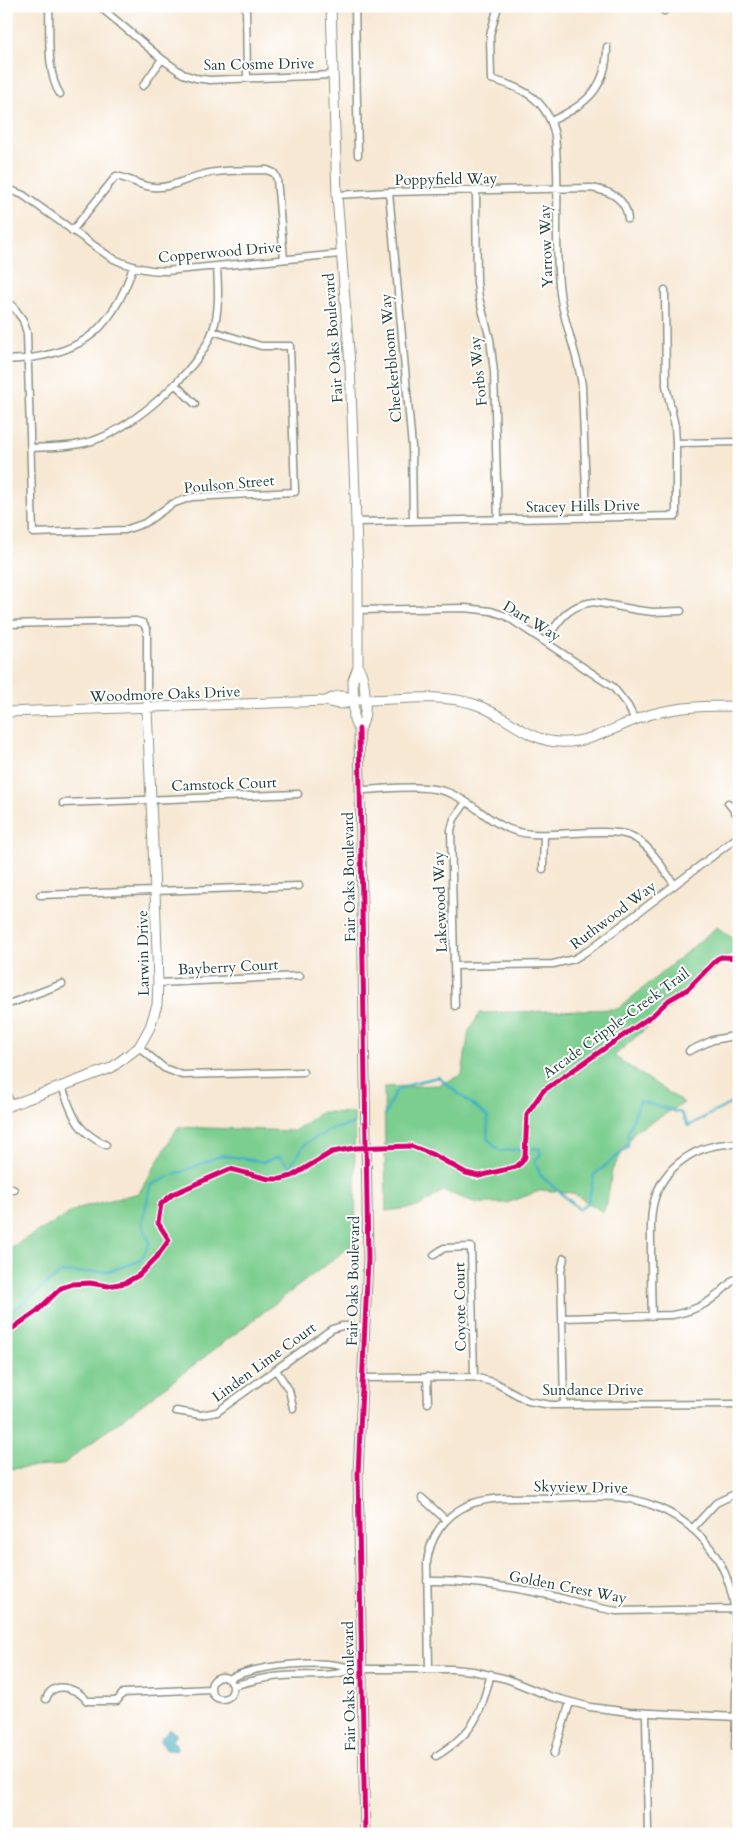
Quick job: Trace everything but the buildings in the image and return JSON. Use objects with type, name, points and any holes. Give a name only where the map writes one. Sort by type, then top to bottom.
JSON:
[{"type":"main road","name":"Fair Oaks Boulevard","points":[[331,6],[336,195],[350,365],[359,610],[358,667],[353,680],[353,700],[354,719],[360,729]]},
{"type":"main road","name":"Fair Oaks Boulevard","points":[[358,667],[364,680],[365,720],[360,729],[368,1259],[358,1474],[358,1669],[364,1834]]},
{"type":"main road","name":"Woodmore Oaks Drive","points":[[6,712],[147,709],[326,701],[347,704],[353,700],[432,698],[472,703],[497,712],[530,735],[549,741],[560,742],[592,739],[635,720],[679,708],[739,706]]},
{"type":"main road","name":"Larwin Drive","points":[[9,1106],[111,1068],[139,1047],[150,1026],[157,1005],[158,983],[156,891],[147,709]]},
{"type":"street","points":[[49,6],[52,74],[54,86],[60,94]]},
{"type":"street","name":"San Cosme Drive","points":[[99,6],[162,59],[183,74],[195,78],[210,80],[332,75]]},
{"type":"street","points":[[246,6],[247,78]]},
{"type":"street","points":[[355,6],[358,155]]},
{"type":"street","name":"Yarrow Way","points":[[498,6],[490,35],[491,79],[525,91],[541,105],[551,121],[556,147],[560,295],[580,370],[582,386],[586,518]]},
{"type":"street","points":[[551,121],[575,109],[588,99],[595,90],[600,83],[606,66],[607,47]]},
{"type":"street","points":[[143,86],[162,59]]},
{"type":"street","points":[[72,231],[116,176],[123,177],[141,186],[154,188],[180,183],[202,175],[267,170],[274,173],[277,180],[284,259]]},
{"type":"street","name":"Copperwood Drive","points":[[6,188],[22,195],[110,257],[133,267],[151,271],[340,254]]},
{"type":"street","name":"Poppyfield Way","points":[[336,195],[389,192],[591,188],[608,192],[623,203],[628,219]]},
{"type":"street","name":"Forbs Way","points":[[476,191],[477,282],[479,298],[490,339],[494,372],[498,520]]},
{"type":"street","name":"Checkerbloom Way","points":[[389,192],[412,447],[413,521]]},
{"type":"street","points":[[32,448],[81,444],[117,431],[139,416],[174,384],[200,354],[213,332],[218,307],[217,266]]},
{"type":"street","points":[[6,360],[28,358],[66,349],[96,332],[118,306],[133,267]]},
{"type":"street","points":[[665,290],[666,386],[675,426],[676,443],[739,442]]},
{"type":"street","name":"Poulson Street","points":[[12,305],[23,320],[26,330],[32,448],[33,533],[125,530],[145,523],[172,504],[192,497],[295,492],[290,346],[261,346],[213,332]]},
{"type":"street","points":[[174,384],[195,404]]},
{"type":"street","name":"Stacey Hills Drive","points":[[356,522],[676,516],[676,443]]},
{"type":"street","points":[[545,641],[569,610],[589,602],[653,612],[680,612]]},
{"type":"street","name":"Dart Way","points":[[359,610],[478,608],[506,616],[613,687],[628,706],[635,720]]},
{"type":"street","points":[[6,624],[136,621],[143,623],[146,630],[147,709]]},
{"type":"street","points":[[361,790],[437,789],[450,793],[466,802],[488,819],[509,830],[544,835],[614,833],[632,836],[650,850],[674,884]]},
{"type":"street","name":"Camstock Court","points":[[63,804],[298,794]]},
{"type":"street","name":"Lakewood Way","points":[[455,1006],[451,830],[454,819],[466,802]]},
{"type":"street","points":[[728,803],[739,817]]},
{"type":"street","points":[[543,869],[544,835]]},
{"type":"street","name":"Ruthwood Way","points":[[454,966],[553,964],[574,960],[739,836]]},
{"type":"street","points":[[40,895],[299,886]]},
{"type":"street","name":"Bayberry Court","points":[[158,983],[300,976]]},
{"type":"street","points":[[6,1005],[62,984]]},
{"type":"street","points":[[689,1051],[713,1040],[739,1035]]},
{"type":"street","points":[[139,1047],[164,1068],[182,1075],[303,1072]]},
{"type":"street","points":[[62,1087],[79,1126],[92,1138],[106,1145]]},
{"type":"street","points":[[6,1092],[9,1106]]},
{"type":"street","points":[[652,1316],[652,1216],[659,1188],[678,1163],[697,1151],[717,1145],[739,1144]]},
{"type":"street","points":[[6,1186],[14,1190]]},
{"type":"street","name":"Coyote Court","points":[[434,1255],[444,1248],[471,1247],[474,1376]]},
{"type":"street","points":[[564,1258],[561,1271],[564,1404]]},
{"type":"street","points":[[563,1318],[652,1316],[689,1312],[711,1301],[733,1280]]},
{"type":"street","name":"Linden Lime Court","points":[[176,1411],[201,1415],[218,1412],[332,1329],[342,1326],[365,1326]]},
{"type":"street","points":[[276,1370],[289,1390],[292,1408]]},
{"type":"street","name":"Sundance Drive","points":[[362,1378],[474,1376],[496,1383],[517,1396],[540,1404],[739,1404]]},
{"type":"street","points":[[427,1377],[428,1403]]},
{"type":"street","points":[[692,1529],[716,1503],[739,1492]]},
{"type":"street","name":"Skyview Drive","points":[[429,1668],[428,1553],[434,1536],[446,1520],[457,1510],[490,1499],[610,1496],[641,1501],[669,1512],[692,1529],[719,1561],[727,1578],[736,1609],[737,1717],[735,1748]]},
{"type":"street","points":[[422,1498],[446,1520]]},
{"type":"street","name":"Golden Crest Way","points":[[427,1581],[465,1582],[533,1592],[601,1609],[617,1611],[736,1609]]},
{"type":"street","points":[[328,1664],[328,1675]]},
{"type":"street","points":[[233,1686],[229,1696],[222,1699],[213,1695],[211,1688],[213,1682],[218,1678],[228,1679],[239,1674],[282,1665],[341,1664],[358,1669]]},
{"type":"street","points":[[282,1665],[284,1676]]},
{"type":"street","points":[[233,1686],[259,1679],[341,1674],[358,1669],[452,1668],[491,1674],[570,1702],[609,1710],[737,1717]]},
{"type":"street","points":[[436,1756],[454,1745],[473,1725],[482,1705],[491,1674]]},
{"type":"street","points":[[228,1679],[233,1686]]},
{"type":"street","points":[[46,1699],[50,1692],[58,1688],[67,1688],[81,1694],[86,1700],[117,1701],[123,1693],[211,1688]]},
{"type":"street","points":[[554,1754],[570,1702]]},
{"type":"street","points":[[646,1713],[648,1834]]},
{"type":"green space","points":[[717,927],[739,943],[739,947],[614,1056],[684,1103],[634,1132],[612,1170],[607,1203],[603,1212],[573,1193],[542,1190],[507,1203],[477,1203],[443,1191],[418,1207],[386,1211],[384,1087],[439,1085],[462,1075],[469,1031],[480,1013],[618,1009]]},
{"type":"green space","points":[[322,1112],[354,1113],[356,1242],[62,1465],[6,1469],[6,1250],[79,1208],[139,1193],[178,1127],[294,1131]]},
{"type":"water","points":[[170,1729],[177,1735],[172,1740],[176,1744],[177,1750],[175,1751],[166,1749],[159,1741]]},
{"type":"waterway","points":[[385,1115],[395,1092],[413,1083],[438,1077],[488,1117],[487,1138],[500,1151],[539,1148],[541,1154],[535,1160],[540,1175],[579,1209],[588,1203],[594,1175],[628,1147],[628,1132],[640,1101],[681,1113],[688,1126],[739,1099]]},
{"type":"waterway","points":[[174,1175],[222,1155],[264,1162],[279,1156],[289,1167],[306,1143],[332,1129],[354,1124]]},
{"type":"waterway","points":[[96,1272],[109,1271],[140,1261],[150,1243],[142,1223],[151,1185],[169,1177]]},
{"type":"waterway","points":[[6,1316],[61,1273],[93,1272]]},
{"type":"cycle path","points":[[359,729],[368,1259],[358,1474],[365,1834]]},
{"type":"cycle path","name":"Arcade Cripple-Creek Trail","points":[[6,1333],[37,1311],[61,1288],[73,1284],[90,1283],[108,1286],[125,1283],[139,1275],[156,1258],[169,1240],[158,1223],[161,1204],[173,1194],[230,1169],[269,1179],[281,1179],[292,1176],[332,1152],[355,1148],[411,1146],[434,1155],[466,1173],[479,1176],[516,1167],[525,1157],[527,1114],[543,1091],[653,1015],[669,1000],[688,989],[717,959],[721,957],[739,958]]}]
